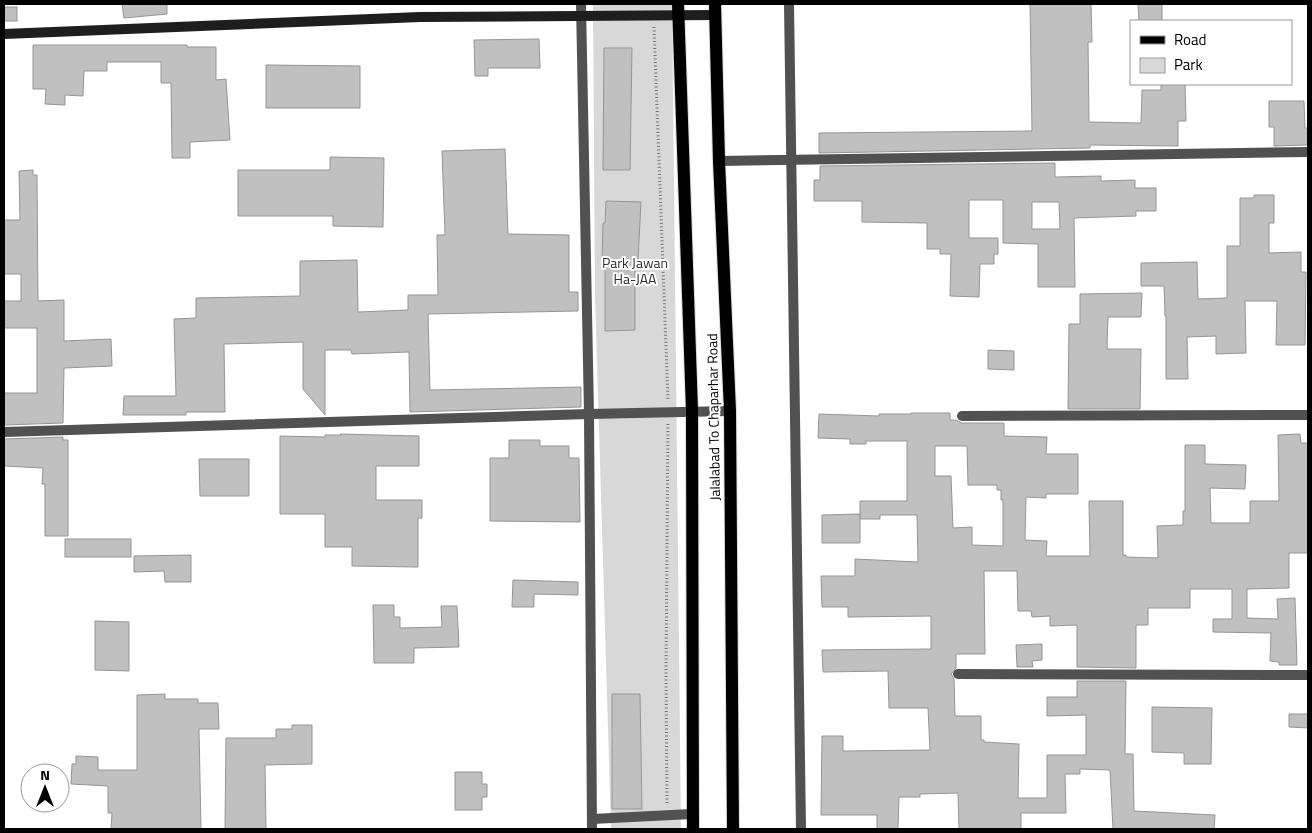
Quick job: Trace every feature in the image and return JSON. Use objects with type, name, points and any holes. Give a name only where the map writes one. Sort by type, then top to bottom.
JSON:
[{"type":"main road","name":"Jalalabad To Chaparhar Road","points":[[715,9],[718,161],[730,411],[733,829]]},
{"type":"main road","name":"Jalalabad To Chaparhar Road","points":[[678,10],[692,411],[693,829]]},
{"type":"street","points":[[581,4],[589,414],[592,824],[692,814]]},
{"type":"street","points":[[789,4],[801,829]]},
{"type":"street","points":[[4,34],[420,17],[581,16],[715,9]]},
{"type":"street","points":[[718,161],[1308,152]]},
{"type":"street","points":[[4,432],[730,411]]},
{"type":"street","points":[[962,416],[1308,415]]},
{"type":"street","points":[[958,674],[1308,675]]},
{"type":"green space","name":"Park Jawan Ha-JAA","points":[[593,4],[672,4],[681,829],[611,829],[595,295]]},
{"type":"building","points":[[122,4],[167,4],[167,14],[124,18]]},
{"type":"building","points":[[1030,4],[1091,4],[1092,42],[1088,42],[1089,122],[1141,123],[1142,90],[1161,90],[1161,85],[1185,85],[1186,121],[1178,121],[1178,146],[1090,145],[1090,148],[819,153],[819,133],[1032,131]]},
{"type":"building","points":[[1138,4],[1162,4],[1162,20],[1139,20]]},
{"type":"building","points":[[4,7],[17,7],[17,21],[4,21]]},
{"type":"building","points":[[539,39],[540,68],[488,68],[488,76],[475,76],[474,40]]},
{"type":"building","points":[[33,45],[187,45],[187,47],[216,47],[216,80],[226,79],[230,140],[190,142],[190,158],[172,158],[171,83],[161,83],[161,62],[107,62],[107,71],[84,71],[83,96],[65,95],[65,105],[45,104],[46,89],[33,89]]},
{"type":"building","points":[[604,48],[632,48],[630,170],[603,170]]},
{"type":"building","points":[[266,65],[360,66],[360,108],[266,108]]},
{"type":"building","points":[[1269,101],[1304,101],[1305,128],[1308,128],[1308,145],[1274,146],[1274,127],[1269,127]]},
{"type":"building","points":[[505,149],[508,234],[569,235],[569,292],[578,292],[578,311],[428,314],[430,390],[581,387],[581,407],[410,412],[409,352],[352,354],[351,350],[325,350],[325,415],[303,389],[303,342],[224,344],[225,412],[186,412],[186,415],[123,415],[124,396],[176,396],[174,319],[196,318],[196,298],[300,296],[300,261],[357,260],[358,312],[408,310],[408,295],[438,295],[437,235],[445,235],[442,151]]},
{"type":"building","points":[[330,157],[384,158],[383,227],[333,226],[333,216],[238,216],[238,170],[330,170]]},
{"type":"building","points":[[1055,163],[1055,177],[1101,176],[1101,181],[1135,180],[1135,188],[1156,188],[1156,211],[1136,211],[1136,216],[1074,218],[1075,287],[1038,287],[1038,244],[1003,243],[1003,200],[969,200],[969,238],[998,238],[998,254],[994,254],[994,264],[980,264],[979,297],[950,296],[951,254],[940,254],[940,249],[927,249],[927,223],[862,222],[862,201],[814,201],[814,180],[820,180],[820,166]],"holes":[[[1032,202],[1059,202],[1060,229],[1032,229]]]},
{"type":"building","points":[[33,170],[33,175],[37,175],[38,301],[64,300],[64,341],[111,339],[112,366],[64,368],[63,423],[4,425],[4,393],[37,393],[37,328],[4,328],[4,301],[21,301],[21,274],[4,274],[4,220],[20,220],[19,171]]},
{"type":"building","points":[[1254,195],[1274,195],[1274,223],[1269,223],[1269,253],[1301,252],[1301,272],[1306,272],[1305,345],[1276,345],[1277,301],[1245,301],[1246,353],[1216,354],[1216,336],[1187,337],[1188,379],[1166,379],[1164,286],[1141,286],[1141,263],[1197,262],[1198,299],[1227,298],[1227,246],[1240,246],[1240,198],[1254,198]]},
{"type":"building","points":[[606,201],[641,202],[638,260],[635,260],[635,330],[605,331],[605,259],[602,259]]},
{"type":"building","points":[[1142,293],[1141,317],[1108,317],[1107,349],[1141,349],[1140,409],[1068,409],[1069,324],[1080,324],[1080,294]]},
{"type":"building","points":[[988,350],[1014,351],[1014,370],[988,369]]},
{"type":"building","points":[[950,413],[950,420],[962,423],[1004,423],[1004,436],[1047,437],[1046,454],[1078,454],[1078,494],[1046,494],[1046,498],[1026,497],[1025,540],[1047,541],[1046,556],[1090,556],[1089,501],[1123,501],[1123,555],[1126,555],[1126,557],[1158,558],[1157,526],[1183,525],[1183,511],[1185,511],[1185,445],[1205,445],[1205,464],[1246,465],[1245,489],[1210,488],[1211,523],[1250,523],[1250,501],[1279,501],[1278,435],[1300,434],[1301,443],[1308,443],[1308,553],[1289,553],[1289,588],[1247,589],[1247,618],[1278,619],[1277,599],[1295,598],[1297,665],[1279,665],[1279,662],[1270,661],[1271,633],[1213,632],[1213,619],[1232,619],[1232,589],[1190,589],[1190,608],[1148,608],[1148,625],[1136,625],[1136,668],[1077,667],[1077,625],[1050,626],[1050,616],[1032,617],[1031,611],[1018,611],[1017,571],[984,571],[985,654],[956,654],[956,668],[951,674],[954,679],[955,716],[981,716],[981,740],[984,740],[984,742],[1019,744],[1018,798],[1047,798],[1047,755],[1086,755],[1086,715],[1047,716],[1047,697],[1077,697],[1077,681],[1126,681],[1125,754],[1133,754],[1134,811],[1215,815],[1214,829],[1113,829],[1110,770],[1080,769],[1080,774],[1065,774],[1066,813],[1021,813],[1021,829],[959,829],[958,793],[920,794],[920,797],[899,797],[898,829],[877,829],[877,815],[821,815],[822,736],[843,736],[843,751],[930,750],[928,708],[889,708],[888,671],[823,672],[822,650],[931,649],[931,616],[848,617],[848,607],[822,607],[821,576],[855,576],[855,559],[918,562],[917,515],[880,515],[880,519],[860,519],[860,501],[907,501],[907,441],[866,441],[866,444],[850,444],[850,439],[818,438],[819,414],[879,416],[879,414]],"holes":[[[935,446],[967,446],[968,485],[997,485],[997,490],[1001,490],[1001,500],[1003,500],[1003,546],[972,545],[972,527],[953,528],[951,476],[935,476]]]},
{"type":"building","points":[[325,435],[419,436],[419,466],[376,466],[376,500],[422,500],[422,518],[418,518],[418,567],[352,566],[352,547],[325,547],[325,514],[280,514],[280,436],[325,437]]},
{"type":"building","points":[[63,437],[63,440],[68,440],[68,536],[45,536],[45,484],[42,484],[43,468],[4,466],[4,439]]},
{"type":"building","points":[[509,440],[540,440],[540,446],[569,446],[569,458],[579,458],[580,522],[490,521],[490,458],[509,458]]},
{"type":"building","points":[[199,459],[249,459],[249,496],[200,496]]},
{"type":"building","points":[[860,514],[860,543],[822,543],[822,515]]},
{"type":"building","points":[[65,539],[131,539],[131,557],[65,557]]},
{"type":"building","points":[[191,555],[191,582],[165,582],[164,571],[134,572],[134,556]]},
{"type":"building","points":[[513,580],[578,582],[578,595],[534,594],[534,607],[512,607]]},
{"type":"building","points":[[373,605],[394,605],[394,617],[400,617],[400,628],[442,627],[441,606],[457,606],[459,647],[414,648],[414,663],[374,663]]},
{"type":"building","points":[[95,621],[129,622],[129,671],[95,670]]},
{"type":"building","points":[[1042,644],[1042,660],[1032,661],[1033,667],[1017,667],[1016,645]]},
{"type":"building","points":[[165,694],[165,699],[198,699],[198,703],[218,703],[219,729],[199,729],[201,829],[111,829],[112,813],[108,813],[108,786],[71,784],[72,764],[76,764],[76,756],[98,757],[98,770],[137,770],[137,695]]},
{"type":"building","points":[[612,694],[640,694],[642,809],[612,809]]},
{"type":"building","points":[[1152,707],[1212,708],[1211,764],[1184,764],[1184,753],[1152,752]]},
{"type":"building","points":[[1289,714],[1308,714],[1308,728],[1289,727]]},
{"type":"building","points":[[292,725],[312,725],[312,764],[265,765],[266,829],[225,829],[226,738],[276,738],[276,729],[292,729]]},
{"type":"building","points":[[455,772],[482,772],[482,784],[487,784],[487,797],[482,797],[482,810],[455,810]]}]
